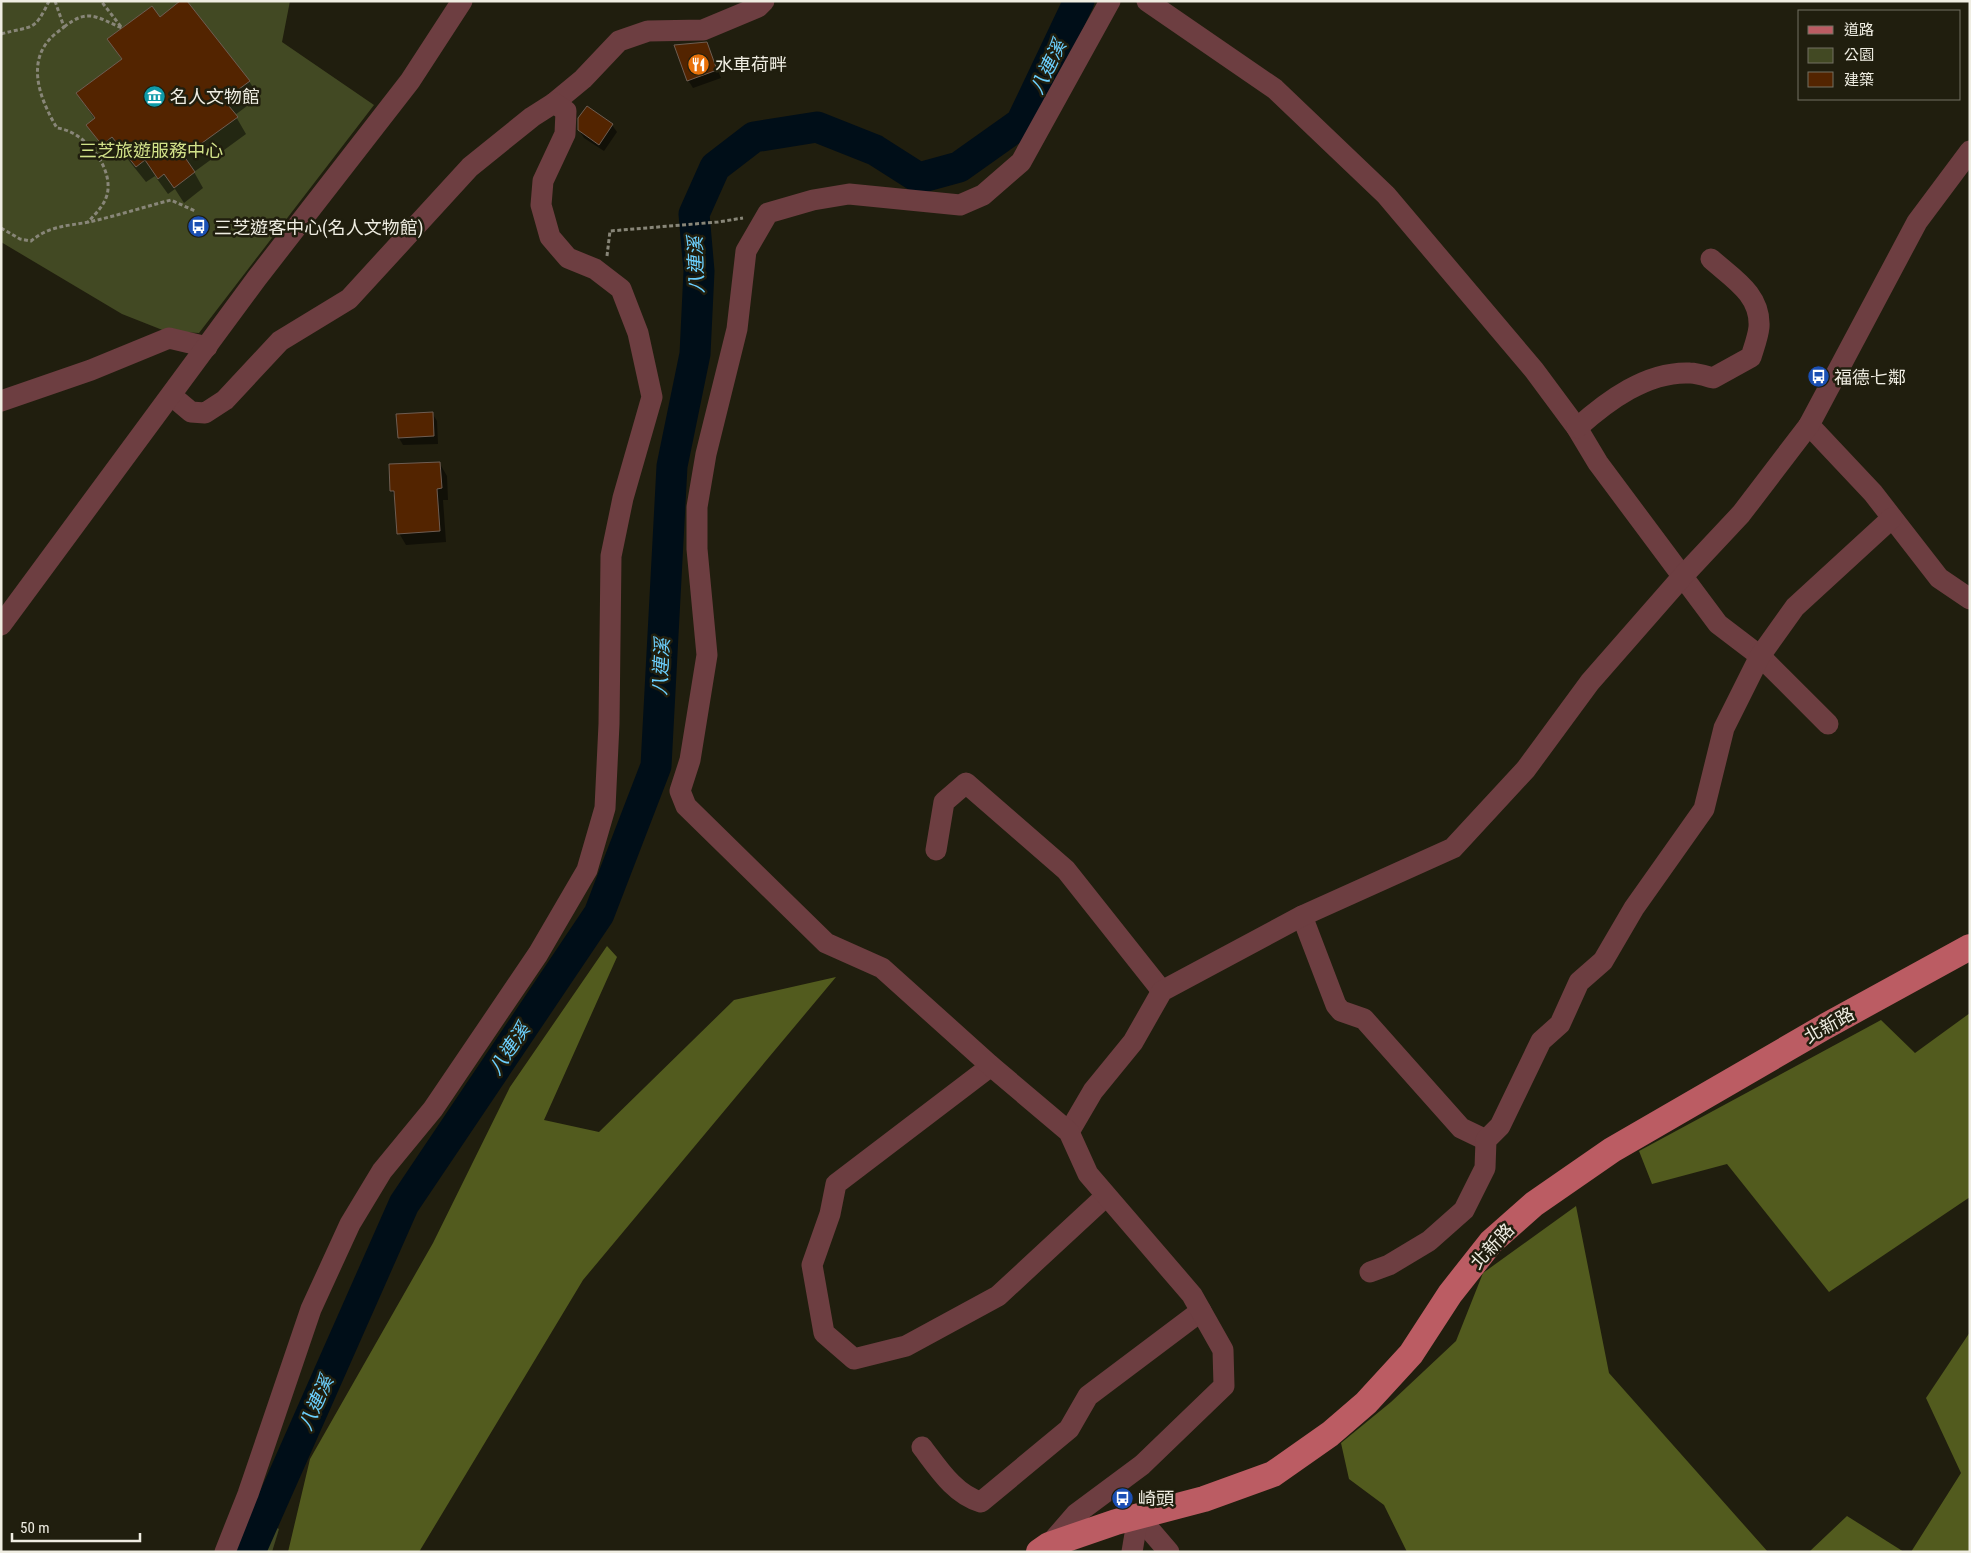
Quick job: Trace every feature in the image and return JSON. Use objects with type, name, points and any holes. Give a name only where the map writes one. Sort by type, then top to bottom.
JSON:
[{"type":"main road","name":"北新路","points":[[1044,1548],[1138,1516],[1204,1499],[1273,1474],[1330,1434],[1366,1403],[1411,1354],[1450,1294],[1491,1242],[1534,1204],[1620,1145],[1826,1026],[1970,947]]},
{"type":"street","points":[[1,625],[172,396],[206,347],[410,81],[462,1]]},
{"type":"street","points":[[172,396],[191,412],[205,413],[225,400],[280,341],[349,299],[470,167],[583,79],[619,41],[648,31],[703,30],[758,7],[764,1]]},
{"type":"street","points":[[1044,1548],[1076,1514],[1142,1465],[1224,1386],[1223,1350],[1192,1295],[1088,1174],[1069,1132],[991,1066],[882,968],[826,943],[686,806],[680,790],[690,760],[707,655],[697,549],[697,507],[706,454],[737,329],[746,250],[768,213],[813,200],[849,194],[960,204],[983,195],[1021,162],[1110,1]]},
{"type":"street","points":[[1147,1],[1275,89],[1324,133],[1386,195],[1534,370],[1577,428],[1598,463],[1718,624],[1760,656],[1828,724]]},
{"type":"street","points":[[225,1552],[248,1494],[310,1309],[350,1224],[382,1171],[433,1109],[538,954],[587,870],[605,808],[609,724],[611,556],[623,498],[652,397],[638,333],[621,289],[595,269],[568,258],[550,237],[541,205],[543,181],[565,134],[566,112],[554,103]]},
{"type":"street","points":[[1069,1132],[1093,1091],[1133,1042],[1162,991],[1302,916],[1453,848],[1526,769],[1590,682],[1682,576],[1741,514],[1809,425],[1917,222],[1970,151]]},
{"type":"street","points":[[1577,428],[1606,403],[1658,377],[1690,373],[1713,378],[1751,357],[1759,326],[1757,308],[1750,293],[1710,259]]},
{"type":"street","points":[[1,401],[91,370],[168,338],[206,347]]},
{"type":"street","points":[[1809,425],[1873,493],[1939,578],[1970,598]]},
{"type":"street","points":[[1370,1272],[1389,1265],[1429,1241],[1464,1210],[1485,1168],[1486,1140],[1500,1126],[1541,1041],[1560,1024],[1579,982],[1603,961],[1634,908],[1704,809],[1724,728],[1760,656],[1795,607],[1892,518]]},
{"type":"street","points":[[936,850],[944,802],[966,783],[1066,870],[1162,991]]},
{"type":"street","points":[[1302,916],[1336,1005],[1341,1010],[1364,1019],[1461,1128],[1486,1140]]},
{"type":"street","points":[[991,1066],[836,1184],[830,1214],[812,1265],[824,1333],[854,1359],[906,1346],[998,1296],[1106,1196]]},
{"type":"street","points":[[922,1447],[947,1479],[969,1499],[981,1502],[1070,1429],[1088,1396],[1201,1310]]},
{"type":"street","points":[[1132,1552],[1138,1516]]},
{"type":"street","points":[[1138,1516],[1169,1552]]},
{"type":"path","points":[[1,34],[29,28],[39,22],[49,1]]},
{"type":"path","points":[[55,1],[64,27]]},
{"type":"path","points":[[88,222],[103,206],[108,189],[104,167],[86,141],[67,129],[57,128],[47,111],[37,83],[41,54],[49,40],[78,16],[93,15],[122,28],[101,1]]},
{"type":"path","points":[[1,228],[20,239],[31,241],[41,233],[59,226],[88,222],[171,200],[195,212]]},
{"type":"path","points":[[610,231],[718,222]]},
{"type":"green space","name":"三芝旅遊服務中心","points":[[1,1],[290,1],[282,42],[374,105],[199,333],[165,331],[122,314],[1,242]]},
{"type":"green space","points":[[607,946],[617,957],[544,1120],[599,1132],[734,1000],[836,977],[583,1280],[419,1552],[288,1552],[310,1459],[433,1243],[510,1087]]},
{"type":"green space","points":[[1970,1013],[1970,1197],[1829,1292],[1727,1164],[1652,1184],[1639,1151],[1881,1020],[1915,1053]]},
{"type":"green space","points":[[1576,1206],[1609,1373],[1768,1552],[1407,1552],[1384,1505],[1349,1479],[1341,1443],[1391,1402],[1456,1341],[1483,1273]]},
{"type":"green space","points":[[1970,1332],[1970,1552],[1911,1552],[1961,1473],[1926,1398]]},
{"type":"green space","points":[[252,1514],[279,1529],[272,1552],[236,1552]]},
{"type":"green space","points":[[1847,1516],[1904,1552],[1809,1552]]},
{"type":"building","name":"名人文物館","points":[[180,1],[187,1],[250,81],[224,100],[238,117],[184,156],[195,172],[174,188],[164,174],[158,179],[145,160],[136,167],[112,137],[102,145],[86,125],[95,118],[76,93],[122,59],[107,39],[152,6],[160,17]]},
{"type":"building","points":[[707,42],[717,70],[687,81],[674,45]]},
{"type":"building","points":[[587,106],[613,124],[599,145],[578,130],[578,118]]},
{"type":"building","points":[[433,412],[434,436],[398,438],[396,414]]},
{"type":"building","points":[[440,462],[442,488],[437,489],[440,531],[397,534],[394,491],[390,491],[389,464]]},
{"type":"waterway","name":"八連溪","points":[[250,1552],[404,1204],[599,914],[656,766],[672,466],[695,354],[699,271],[694,214],[715,167],[754,137],[817,127],[875,150],[919,178],[959,167],[1021,123],[1079,1]]},
{"type":"place","name":"水車荷畔","points":[[699,64]]},
{"type":"place","name":"名人文物館","points":[[154,96]]},
{"type":"place","name":"三芝遊客中心(名人文物館)","points":[[198,227]]},
{"type":"place","name":"福德七鄰","points":[[1818,377]]},
{"type":"place","name":"崎頭","points":[[1122,1498]]}]
